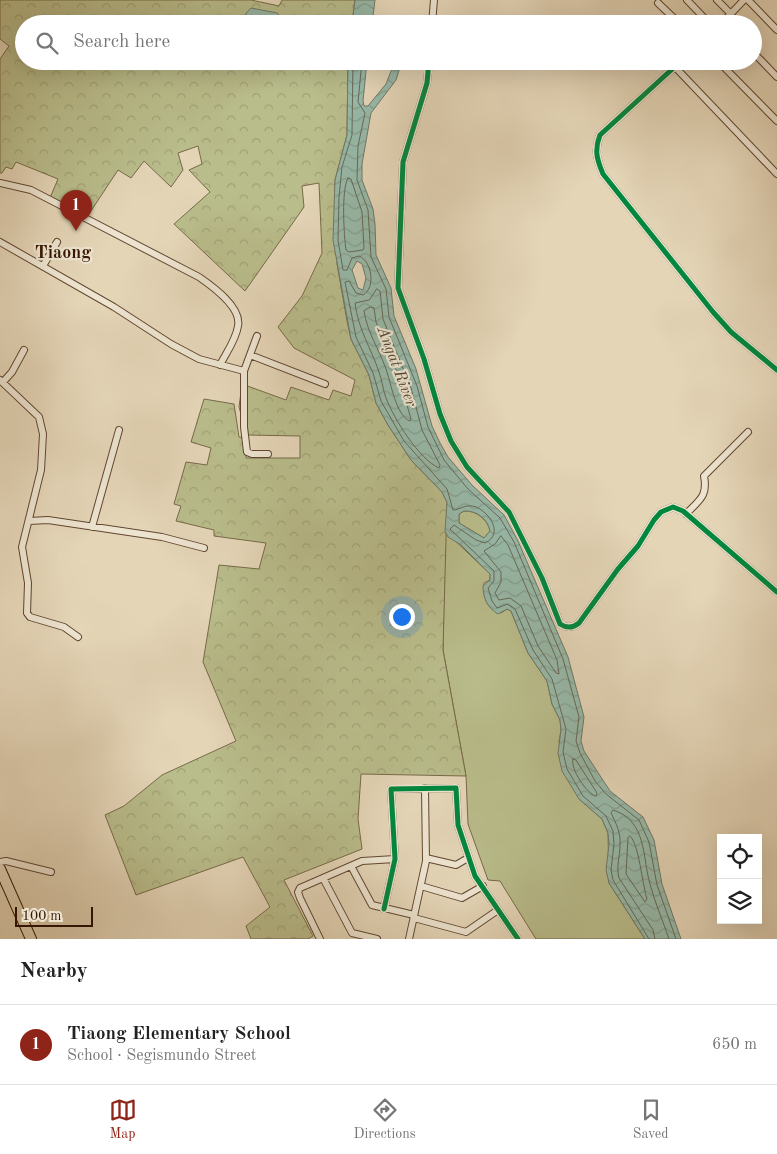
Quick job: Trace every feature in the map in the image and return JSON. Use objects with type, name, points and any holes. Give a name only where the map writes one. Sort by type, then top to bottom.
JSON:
[{"type":"main road","points":[[0,869],[31,939]]},
{"type":"street","points":[[433,15],[434,0]]},
{"type":"street","points":[[687,0],[701,15]]},
{"type":"street","points":[[717,0],[731,14],[744,0]]},
{"type":"street","points":[[748,0],[777,30]]},
{"type":"street","points":[[658,3],[671,15]]},
{"type":"street","points":[[762,61],[777,77]]},
{"type":"street","points":[[428,70],[427,83],[403,162],[397,282],[424,359],[444,428],[467,467],[509,512],[542,578],[560,624],[565,627],[575,626],[579,623],[618,569],[638,546],[661,512],[673,507],[686,514],[777,592]]},
{"type":"street","points":[[672,70],[600,135],[596,146],[596,159],[603,174],[713,312],[731,332],[777,370]]},
{"type":"street","points":[[678,70],[777,174]]},
{"type":"street","points":[[727,70],[777,121]]},
{"type":"street","points":[[0,183],[31,190],[199,277],[218,289],[238,319],[238,326],[220,365]]},
{"type":"street","points":[[0,242],[114,307],[170,344],[199,359],[244,371]]},
{"type":"street","points":[[43,266],[57,242]]},
{"type":"street","points":[[257,336],[244,371],[244,426],[247,452],[252,454],[268,454]]},
{"type":"street","points":[[24,350],[12,372],[1,381],[40,417],[43,434],[41,470],[22,547],[28,583],[27,613],[30,617],[64,627],[78,637]]},
{"type":"street","points":[[250,355],[326,384]]},
{"type":"street","points":[[92,527],[119,430]]},
{"type":"street","points":[[686,514],[705,493],[707,488],[704,476],[748,432]]},
{"type":"street","points":[[28,521],[48,520],[162,537],[204,548]]},
{"type":"street","points":[[384,909],[395,859],[391,788],[456,788],[458,825],[475,876],[516,938]]},
{"type":"street","points":[[409,939],[426,858],[425,788]]},
{"type":"street","points":[[426,858],[456,865],[468,858]]},
{"type":"street","points":[[320,939],[298,892],[300,888],[362,861],[395,859]]},
{"type":"street","points":[[0,862],[6,861],[51,872]]},
{"type":"street","points":[[352,866],[372,906],[466,932],[498,910]]},
{"type":"street","points":[[323,878],[352,933],[377,939]]},
{"type":"street","points":[[421,886],[462,898],[483,886]]},
{"type":"green space","points":[[0,0],[251,0],[279,6],[282,0],[355,0],[353,15],[15,15],[15,70],[348,70],[347,135],[335,180],[337,264],[351,339],[369,375],[376,403],[411,460],[442,492],[447,502],[443,650],[466,776],[361,774],[358,819],[362,849],[284,880],[313,936],[308,939],[251,939],[246,926],[270,907],[243,857],[136,895],[105,815],[124,806],[162,775],[236,741],[203,662],[219,565],[259,569],[266,543],[214,536],[214,530],[176,521],[181,506],[174,504],[186,462],[207,465],[211,448],[191,442],[204,399],[234,404],[239,437],[247,438],[246,458],[300,458],[300,436],[247,435],[239,407],[242,384],[286,400],[291,387],[329,400],[333,390],[351,396],[355,380],[294,348],[278,327],[302,296],[322,253],[319,183],[302,186],[304,207],[245,291],[174,224],[210,192],[189,170],[202,164],[198,146],[178,153],[183,170],[171,187],[144,161],[131,178],[118,170],[85,220],[49,200],[58,179],[16,162],[12,169],[6,167],[0,173],[0,59],[9,46],[0,39]]},
{"type":"green space","points":[[464,511],[473,512],[481,516],[487,523],[490,531],[484,538],[459,523],[459,514]]},
{"type":"green space","points":[[445,531],[490,574],[490,580],[484,583],[484,593],[487,602],[492,608],[501,613],[507,609],[511,611],[528,653],[547,681],[552,704],[560,720],[559,742],[579,799],[602,819],[608,833],[609,883],[645,939],[536,939],[500,881],[488,880],[468,824],[466,776],[443,650]]},
{"type":"water","points":[[355,0],[375,0],[373,15],[353,15]]},
{"type":"water","points":[[251,8],[279,15],[246,15]]},
{"type":"water","name":"Angat River","points":[[348,70],[366,70],[363,101],[364,106],[368,106],[386,84],[391,70],[399,70],[396,80],[371,113],[362,164],[362,180],[373,209],[376,255],[391,288],[394,316],[416,369],[432,426],[440,443],[448,457],[472,485],[504,515],[518,541],[568,657],[584,717],[581,741],[584,751],[610,791],[643,817],[654,840],[662,884],[681,939],[645,939],[609,883],[606,870],[609,844],[608,833],[602,819],[579,799],[562,771],[558,753],[561,730],[560,720],[552,704],[547,681],[528,653],[511,611],[507,609],[498,614],[488,605],[483,586],[490,580],[490,574],[461,545],[448,537],[445,531],[447,502],[442,492],[411,460],[376,403],[369,375],[351,339],[333,240],[335,180],[347,135]],"holes":[[[357,261],[362,264],[366,278],[363,290],[358,288],[352,270]],[[468,511],[481,516],[487,523],[490,531],[484,538],[459,523],[459,514]]]},
{"type":"cycle path","points":[[428,70],[427,83],[403,162],[398,288],[424,359],[440,414],[451,441],[467,467],[509,512],[542,578],[560,624],[570,627],[579,623],[618,569],[638,546],[654,520],[661,512],[673,507],[683,511],[777,592]]},
{"type":"cycle path","points":[[671,70],[600,135],[597,150],[599,164],[603,174],[713,312],[731,332],[777,370]]},
{"type":"cycle path","points":[[384,909],[395,859],[391,789],[456,788],[458,825],[475,876],[518,939]]},
{"type":"place","name":"Tiaong Elementary School","points":[[76,231]]},
{"type":"district","name":"Tiaong","points":[[63,252]]}]
